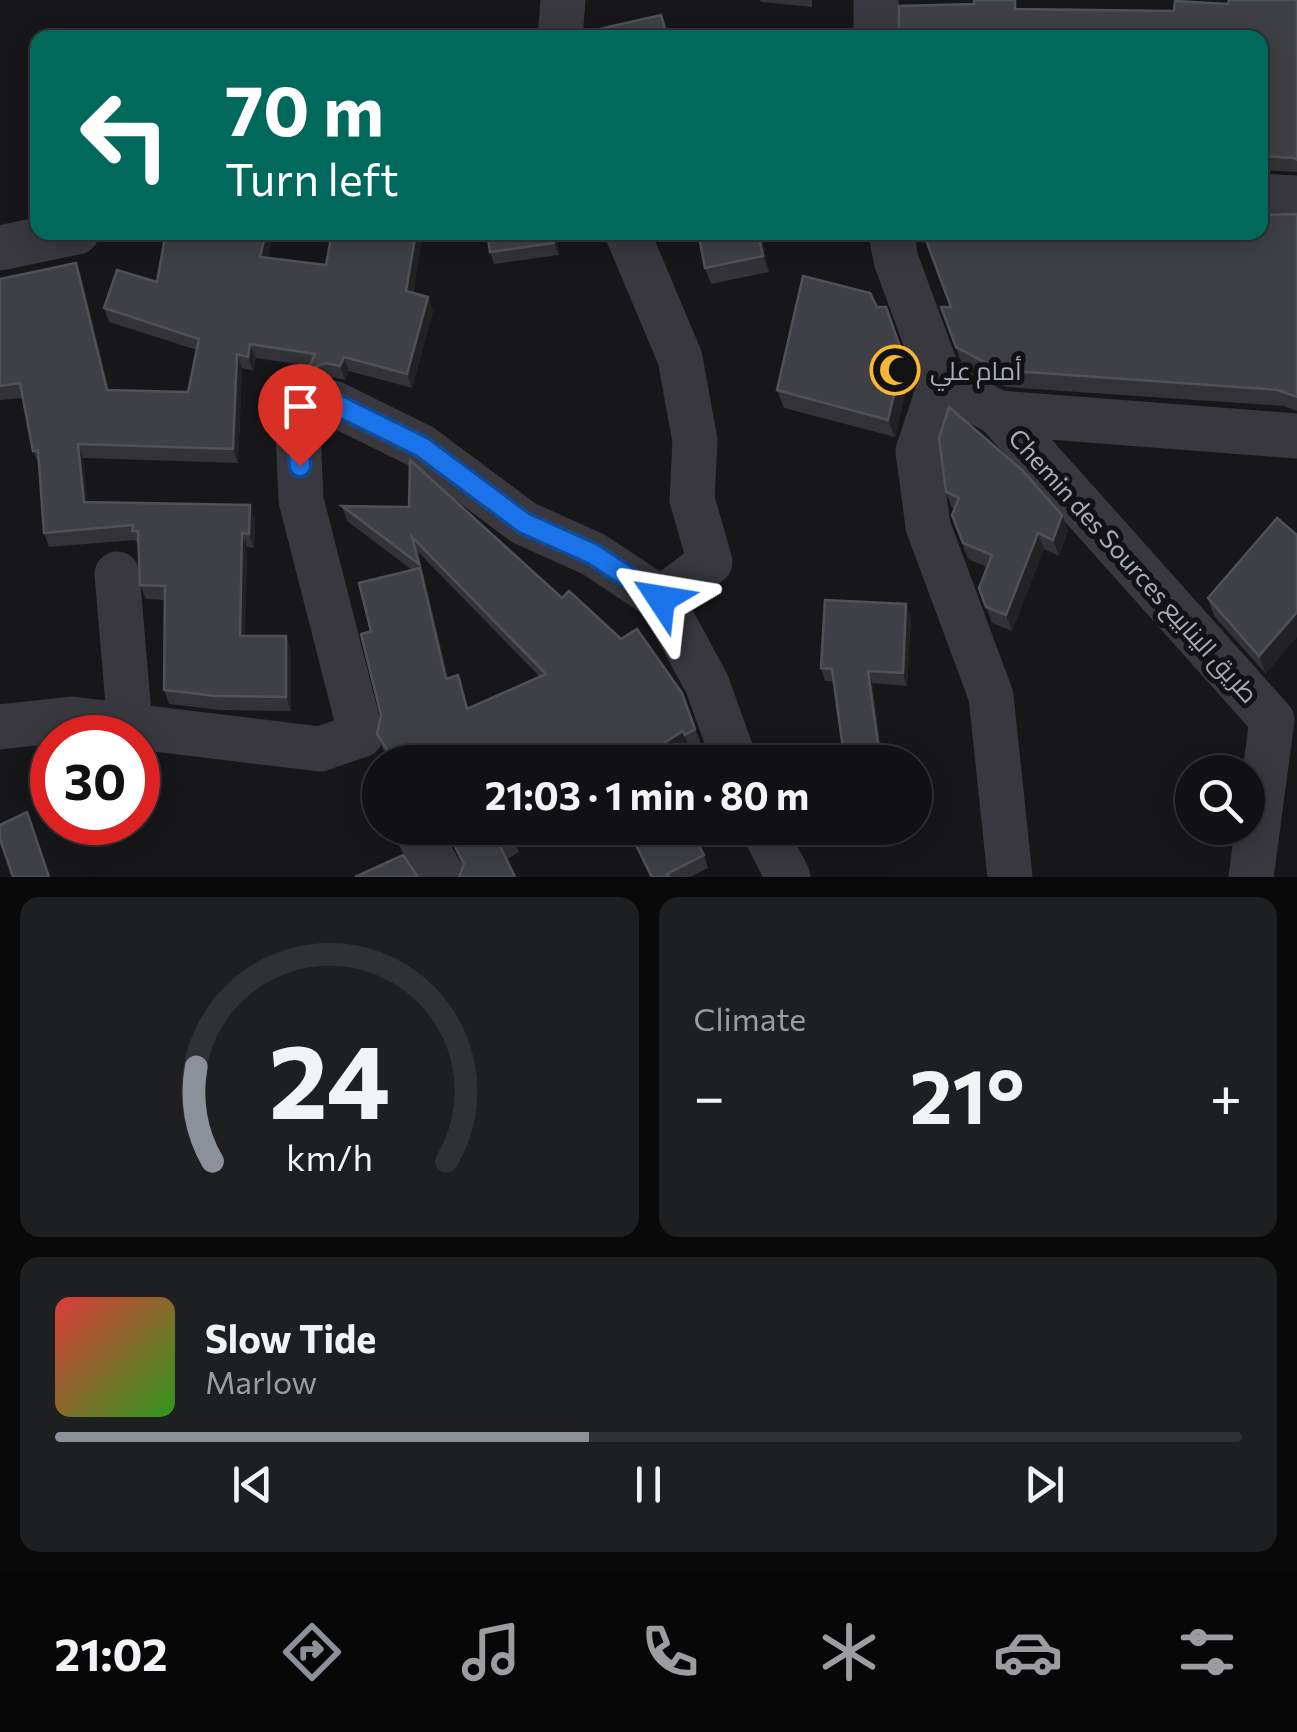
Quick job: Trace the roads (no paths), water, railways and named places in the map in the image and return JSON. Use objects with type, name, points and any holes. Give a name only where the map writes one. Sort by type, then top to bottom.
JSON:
[{"type":"street","points":[[561,30],[564,0]]},
{"type":"street","points":[[876,0],[876,30]]},
{"type":"street","points":[[1268,196],[1297,198]]},
{"type":"street","points":[[0,248],[38,240]]},
{"type":"street","points":[[629,240],[680,358],[695,442],[692,499],[710,562],[661,599]]},
{"type":"street","points":[[892,240],[896,260],[942,382],[918,451],[928,526],[991,696],[1010,877]]},
{"type":"street","name":"Chemin des Sources طريق الينابيع","points":[[942,382],[998,414],[1272,720],[1251,877]]},
{"type":"street","points":[[369,745],[301,500],[298,431],[333,403],[422,447],[524,523],[593,554],[661,599],[708,684],[729,745]]},
{"type":"street","points":[[998,414],[1297,436]]},
{"type":"street","points":[[117,574],[129,715]]},
{"type":"street","points":[[0,727],[30,724]]},
{"type":"street","points":[[160,730],[362,751]]},
{"type":"street","points":[[425,845],[443,877]]},
{"type":"street","points":[[772,845],[788,877]]},
{"type":"place","name":"أمام علي","points":[[895,370]]}]
